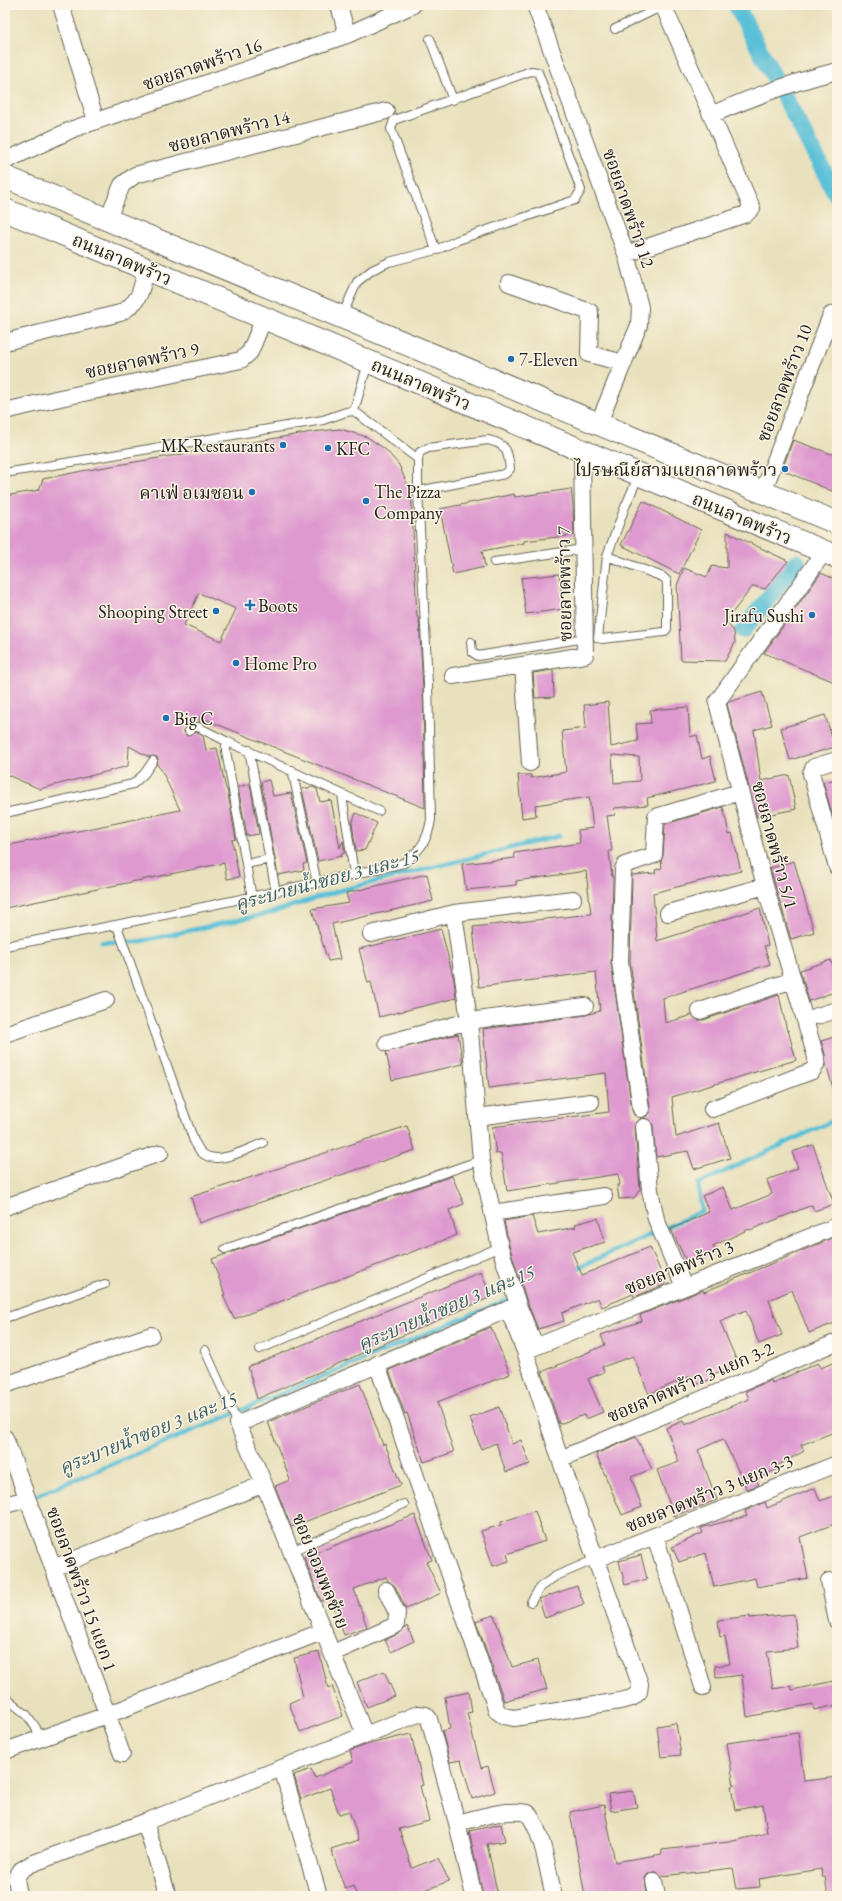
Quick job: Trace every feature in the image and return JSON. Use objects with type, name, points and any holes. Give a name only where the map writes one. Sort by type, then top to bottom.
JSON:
[{"type":"main road","name":"ถนนลาดพร้าว","points":[[5,177],[837,523]]},
{"type":"main road","name":"ถนนลาดพร้าว","points":[[5,210],[831,555]]},
{"type":"street","points":[[61,5],[96,121]]},
{"type":"street","points":[[339,5],[347,35]]},
{"type":"street","name":"ซอยลาดพร้าว 16","points":[[5,161],[73,129],[347,35],[413,5]]},
{"type":"street","name":"ซอยลาดพร้าว 12","points":[[535,5],[626,254],[640,307],[639,325],[598,424]]},
{"type":"street","points":[[626,254],[751,210],[663,6]]},
{"type":"street","points":[[711,115],[762,93],[837,70]]},
{"type":"street","name":"ซอยลาดพร้าว 14","points":[[107,220],[122,185],[135,175],[386,111]]},
{"type":"street","points":[[5,342],[120,313],[131,306],[140,295],[146,269]]},
{"type":"street","points":[[509,283],[590,312],[589,354],[624,363]]},
{"type":"street","name":"ซอยลาดพร้าว 10","points":[[763,492],[831,315],[837,313]]},
{"type":"street","name":"ซอยลาดพร้าว 9","points":[[5,412],[60,398],[241,360],[250,352],[264,318]]},
{"type":"street","name":"ซอยลาดพร้าว 7","points":[[452,676],[584,656],[586,653],[582,451]]},
{"type":"street","name":"ซอยลาดพร้าว 5/1","points":[[712,1109],[812,1072],[816,1065],[816,1057],[765,886],[717,702],[831,555]]},
{"type":"street","points":[[522,666],[530,763]]},
{"type":"street","points":[[837,760],[814,767],[811,774],[837,867]]},
{"type":"street","points":[[641,1109],[620,962],[623,868],[625,865],[654,855],[656,817],[740,792]]},
{"type":"street","points":[[668,913],[765,886]]},
{"type":"street","points":[[371,934],[454,914],[573,899]]},
{"type":"street","points":[[377,1364],[497,1711],[504,1716],[514,1718],[632,1698],[639,1692],[640,1684],[560,1459],[530,1348],[514,1301],[492,1213],[481,1160],[469,1021],[454,914]]},
{"type":"street","points":[[700,1011],[793,980]]},
{"type":"street","points":[[5,1034],[106,1000]]},
{"type":"street","points":[[387,1043],[469,1021],[585,1006]]},
{"type":"street","points":[[817,1016],[837,1010]]},
{"type":"street","points":[[477,1117],[591,1102]]},
{"type":"street","points":[[644,1127],[650,1190],[660,1230],[684,1287]]},
{"type":"street","points":[[5,1207],[160,1153]]},
{"type":"street","points":[[492,1213],[604,1196]]},
{"type":"street","name":"ซอยลาดพร้าว 3","points":[[530,1348],[837,1226]]},
{"type":"street","points":[[235,1418],[377,1364],[514,1301]]},
{"type":"street","points":[[5,1385],[151,1335]]},
{"type":"street","name":"ซอยลาดพร้าว 3 แยก 3-2","points":[[560,1459],[837,1342]]},
{"type":"street","name":"ซอย จอมพลซ้าย","points":[[235,1418],[264,1484],[365,1735]]},
{"type":"street","name":"ซอยลาดพร้าว 15 แยก 1","points":[[5,1438],[122,1754]]},
{"type":"street","name":"ซอยลาดพร้าว 3 แยก 3-3","points":[[596,1559],[837,1464]]},
{"type":"street","points":[[53,1568],[264,1484]]},
{"type":"street","points":[[5,1505],[27,1499]]},
{"type":"street","points":[[655,1536],[702,1687]]},
{"type":"street","points":[[830,1581],[837,1621]]},
{"type":"street","points":[[333,1653],[396,1625],[397,1613],[386,1590]]},
{"type":"street","points":[[5,1752],[107,1715],[324,1631]]},
{"type":"street","points":[[19,1896],[16,1878],[21,1870],[31,1864],[145,1822],[418,1714],[426,1715],[429,1719],[457,1823],[474,1896]]},
{"type":"street","points":[[282,1768],[319,1896]]},
{"type":"street","points":[[457,1823],[507,1812],[518,1811],[528,1813],[534,1822],[539,1835],[554,1896]]},
{"type":"street","points":[[145,1822],[168,1896]]},
{"type":"lane","points":[[615,29],[663,6]]},
{"type":"lane","points":[[430,39],[453,100]]},
{"type":"lane","points":[[342,317],[357,282],[367,273],[389,262],[436,250],[458,240],[575,200],[581,190],[540,73],[531,71],[394,120],[391,129],[436,250]]},
{"type":"lane","points":[[354,411],[368,362]]},
{"type":"lane","points":[[5,473],[323,420],[346,412],[354,411],[418,459]]},
{"type":"lane","points":[[5,946],[117,926],[252,898],[404,863],[422,848],[429,834],[431,820],[428,684],[418,491],[418,459],[420,452],[428,448],[488,440],[496,442],[509,453],[510,469],[505,474],[418,491]]},
{"type":"lane","points":[[607,556],[663,577],[667,581],[666,629],[664,632],[661,634],[602,639],[598,638],[607,556],[625,507],[639,475]]},
{"type":"lane","points":[[494,562],[583,549]]},
{"type":"lane","points":[[471,642],[472,652],[478,656],[585,638]]},
{"type":"lane","points":[[189,732],[194,727],[198,727],[378,811]]},
{"type":"lane","points":[[226,741],[226,751],[252,898]]},
{"type":"lane","points":[[249,750],[276,892]]},
{"type":"lane","points":[[5,813],[133,784],[144,774],[153,761]]},
{"type":"lane","points":[[292,770],[317,883]]},
{"type":"lane","points":[[342,795],[354,874]]},
{"type":"lane","points":[[246,864],[270,860]]},
{"type":"lane","points":[[117,926],[194,1140],[200,1151],[207,1156],[215,1158],[224,1157],[263,1143]]},
{"type":"lane","points":[[225,1248],[481,1160]]},
{"type":"lane","points":[[260,1349],[500,1248]]},
{"type":"lane","points":[[5,1318],[105,1284]]},
{"type":"lane","points":[[205,1350],[235,1418]]},
{"type":"lane","points":[[291,1551],[404,1504]]},
{"type":"lane","points":[[531,1602],[540,1587],[556,1576],[596,1559]]},
{"type":"lane","points":[[5,1697],[27,1715],[36,1728],[40,1739]]},
{"type":"building","points":[[340,429],[367,437],[385,449],[399,465],[407,484],[411,486],[417,617],[419,618],[423,689],[425,808],[199,717],[200,722],[191,723],[184,729],[184,732],[187,736],[196,732],[203,736],[206,750],[217,748],[227,789],[236,839],[232,840],[239,877],[227,879],[224,863],[5,908],[5,846],[180,810],[161,769],[157,765],[158,758],[154,756],[149,757],[129,746],[128,766],[40,789],[5,774],[5,496],[39,490],[43,479],[312,432]],"holes":[[[199,593],[236,609],[221,641],[184,625]]]},
{"type":"building","points":[[793,440],[837,456],[837,493],[782,470]]},
{"type":"building","points":[[571,489],[574,535],[524,541],[524,543],[482,551],[485,567],[453,574],[440,509],[514,494],[515,497]]},
{"type":"building","points":[[643,501],[701,530],[679,574],[621,545]]},
{"type":"building","points":[[727,532],[788,561],[765,589],[753,586],[726,621],[734,632],[735,643],[725,661],[681,660],[677,585],[684,568],[707,577],[712,566],[727,568]]},
{"type":"building","name":"Jirafu Sushi","points":[[821,573],[837,580],[837,683],[764,653]]},
{"type":"building","points":[[559,574],[564,609],[526,614],[521,578]]},
{"type":"building","points":[[553,670],[554,697],[535,698],[533,673]]},
{"type":"building","points":[[762,692],[772,725],[754,730],[761,781],[789,775],[796,809],[757,817],[727,704],[729,702]]},
{"type":"building","points":[[608,702],[611,747],[638,741],[636,724],[651,723],[650,710],[688,707],[690,737],[697,735],[702,759],[710,756],[716,781],[647,798],[648,805],[614,808],[615,815],[607,816],[612,851],[609,851],[613,877],[611,963],[632,1110],[634,1115],[641,1118],[636,1123],[635,1128],[640,1189],[634,1198],[619,1199],[617,1185],[620,1185],[618,1174],[507,1191],[501,1153],[496,1154],[492,1127],[609,1112],[606,1073],[489,1088],[483,1029],[586,1015],[600,1011],[596,972],[479,987],[473,927],[591,914],[586,871],[516,881],[516,885],[466,890],[462,864],[515,858],[514,853],[580,843],[578,830],[593,828],[589,797],[535,805],[536,816],[522,818],[518,775],[531,775],[531,778],[566,772],[562,731],[586,728],[584,705]],"holes":[[[612,755],[639,757],[640,781],[614,783]]]},
{"type":"building","points":[[825,715],[835,747],[790,760],[781,728]]},
{"type":"building","points":[[269,780],[273,796],[291,793],[307,863],[303,864],[304,870],[278,875],[261,782]]},
{"type":"building","points":[[833,780],[837,794],[837,831],[823,782]]},
{"type":"building","points":[[250,784],[259,834],[247,836],[238,787]]},
{"type":"building","points":[[313,787],[317,789],[320,802],[331,800],[340,848],[343,841],[345,853],[341,854],[342,856],[318,861],[302,789]]},
{"type":"building","points":[[723,807],[729,834],[732,833],[741,871],[653,893],[657,941],[760,908],[768,945],[764,946],[770,964],[663,998],[665,1023],[692,1015],[698,1020],[703,1020],[779,995],[787,1031],[788,1030],[796,1060],[672,1097],[676,1137],[719,1123],[730,1158],[694,1169],[688,1151],[656,1157],[653,1126],[651,1121],[644,1118],[650,1113],[650,1108],[630,961],[632,875],[656,873],[655,870],[662,868],[661,861],[663,856],[665,824]]},
{"type":"building","points":[[356,813],[377,823],[365,850],[356,851],[352,823]]},
{"type":"building","points":[[794,861],[814,932],[791,939],[770,868]]},
{"type":"building","points":[[427,874],[433,901],[332,924],[340,959],[328,961],[312,909],[349,903],[346,893]]},
{"type":"building","points":[[441,929],[454,980],[456,998],[379,1017],[371,982],[368,983],[359,949]]},
{"type":"building","points":[[831,960],[837,979],[837,991],[809,1001],[800,970]]},
{"type":"building","points":[[458,1034],[463,1064],[392,1080],[386,1052]]},
{"type":"building","points":[[837,1036],[837,1091],[834,1091],[821,1041]]},
{"type":"building","points":[[407,1126],[415,1150],[199,1223],[191,1197]]},
{"type":"building","points":[[813,1145],[834,1204],[814,1211],[812,1205],[750,1230],[749,1229],[713,1246],[715,1251],[688,1265],[671,1229],[709,1212],[702,1196],[723,1187],[733,1210],[772,1194],[767,1180],[798,1168],[792,1152]]},
{"type":"building","points":[[452,1176],[464,1204],[449,1210],[457,1235],[234,1319],[223,1295],[225,1295],[212,1259]]},
{"type":"building","points":[[532,1216],[538,1234],[576,1227],[575,1224],[598,1218],[605,1242],[572,1252],[582,1275],[650,1247],[666,1284],[634,1297],[633,1294],[602,1307],[598,1298],[562,1313],[564,1321],[538,1329],[527,1302],[509,1245],[504,1221]]},
{"type":"building","points":[[837,1236],[837,1322],[809,1333],[792,1290],[769,1300],[782,1335],[759,1344],[746,1310],[720,1321],[738,1364],[711,1375],[712,1379],[695,1385],[691,1376],[649,1394],[633,1356],[602,1367],[604,1372],[588,1379],[603,1412],[586,1419],[584,1415],[559,1424],[542,1372],[605,1345],[601,1335],[642,1321],[640,1315],[703,1290],[704,1292]]},
{"type":"building","points":[[481,1272],[491,1297],[257,1399],[248,1367]]},
{"type":"building","points":[[491,1327],[510,1374],[437,1402],[454,1452],[424,1462],[407,1413],[405,1414],[389,1370]]},
{"type":"building","points":[[837,1361],[837,1431],[801,1445],[804,1451],[777,1466],[778,1469],[756,1479],[759,1485],[747,1489],[723,1439],[698,1450],[717,1500],[674,1516],[657,1470],[679,1462],[666,1428],[683,1421],[685,1425],[749,1399],[746,1391],[771,1380],[772,1383],[818,1363],[821,1368]]},
{"type":"building","points":[[360,1384],[383,1445],[385,1444],[401,1485],[291,1527],[275,1486],[290,1480],[268,1422]]},
{"type":"building","points":[[499,1407],[512,1444],[521,1440],[530,1464],[506,1472],[496,1443],[481,1449],[470,1418]]},
{"type":"building","points":[[636,1437],[652,1469],[631,1477],[642,1507],[622,1515],[596,1454]]},
{"type":"building","points":[[815,1488],[820,1501],[837,1495],[837,1523],[800,1537],[808,1578],[757,1587],[755,1578],[714,1587],[706,1553],[679,1562],[672,1547],[703,1533],[701,1528],[747,1516],[745,1511],[765,1502],[767,1508]]},
{"type":"building","points":[[535,1511],[545,1541],[507,1554],[509,1561],[493,1566],[481,1531],[501,1525],[501,1522]]},
{"type":"building","points":[[415,1515],[432,1560],[426,1562],[441,1593],[406,1609],[395,1586],[388,1581],[386,1577],[354,1589],[367,1627],[344,1635],[330,1598],[321,1601],[304,1557]]},
{"type":"building","points":[[641,1555],[647,1579],[625,1585],[619,1561]]},
{"type":"building","points":[[577,1586],[584,1604],[545,1618],[539,1599]]},
{"type":"building","points":[[794,1614],[798,1648],[767,1651],[773,1689],[791,1686],[792,1690],[834,1681],[837,1705],[814,1710],[813,1704],[747,1717],[742,1675],[716,1678],[715,1666],[730,1664],[725,1636],[720,1637],[718,1620],[750,1616],[750,1618]]},
{"type":"building","points":[[494,1615],[512,1667],[538,1660],[547,1689],[504,1701],[476,1621]]},
{"type":"building","points":[[407,1626],[414,1641],[391,1652],[385,1640],[400,1633]]},
{"type":"building","points":[[319,1652],[328,1688],[332,1686],[343,1716],[300,1732],[289,1703],[303,1697],[294,1658]]},
{"type":"building","points":[[384,1671],[395,1696],[367,1707],[357,1682]]},
{"type":"building","points":[[469,1692],[472,1712],[467,1713],[481,1768],[488,1766],[495,1792],[472,1799],[461,1760],[450,1762],[442,1731],[450,1729],[445,1697]]},
{"type":"building","points":[[676,1723],[681,1755],[661,1757],[657,1726]]},
{"type":"building","points":[[798,1733],[804,1781],[837,1777],[837,1896],[828,1896],[825,1877],[822,1877],[821,1869],[759,1879],[760,1887],[737,1889],[733,1868],[662,1876],[657,1872],[653,1872],[648,1874],[645,1878],[647,1894],[632,1896],[585,1896],[570,1812],[604,1805],[615,1862],[662,1854],[662,1850],[729,1842],[767,1833],[763,1805],[735,1810],[731,1786],[734,1786],[727,1743]]},
{"type":"building","points":[[411,1734],[423,1785],[420,1786],[429,1821],[399,1829],[412,1868],[438,1858],[449,1881],[409,1896],[357,1896],[353,1886],[345,1889],[331,1849],[359,1840],[349,1811],[339,1814],[330,1788],[301,1799],[294,1775],[311,1769],[315,1778],[353,1762],[350,1751],[369,1744]]},
{"type":"building","points":[[633,1791],[637,1807],[611,1811],[608,1794]]},
{"type":"building","points":[[501,1824],[505,1841],[487,1844],[498,1896],[483,1896],[469,1831]]},
{"type":"waterway","points":[[736,5],[837,196]]},
{"type":"waterway","points":[[743,630],[797,562]]},
{"type":"waterway","name":"คูระบายน้ำซอย 3 และ 15","points":[[101,942],[137,942],[270,913],[338,891],[559,836]]},
{"type":"waterway","name":"คูระบายน้ำซอย 3 และ 15","points":[[573,1270],[702,1211],[698,1184],[837,1119]]},
{"type":"waterway","name":"คูระบายน้ำซอย 3 และ 15","points":[[33,1497],[514,1297]]},
{"type":"place","name":"7-Eleven","points":[[511,359]]},
{"type":"place","name":"MK Restaurants","points":[[283,445]]},
{"type":"place","name":"KFC","points":[[328,448]]},
{"type":"place","name":"ไปรษณีย์สามแยกลาดพร้าว","points":[[785,469]]},
{"type":"place","name":"คาเฟ่ อเมซอน","points":[[252,492]]},
{"type":"place","name":"The Pizza Company","points":[[366,501]]},
{"type":"place","name":"Boots","points":[[250,605]]},
{"type":"place","name":"Shooping Street","points":[[216,611]]},
{"type":"place","name":"Jirafu Sushi","points":[[812,615]]},
{"type":"place","name":"Home Pro","points":[[236,663]]},
{"type":"place","name":"Big C","points":[[166,718]]}]
